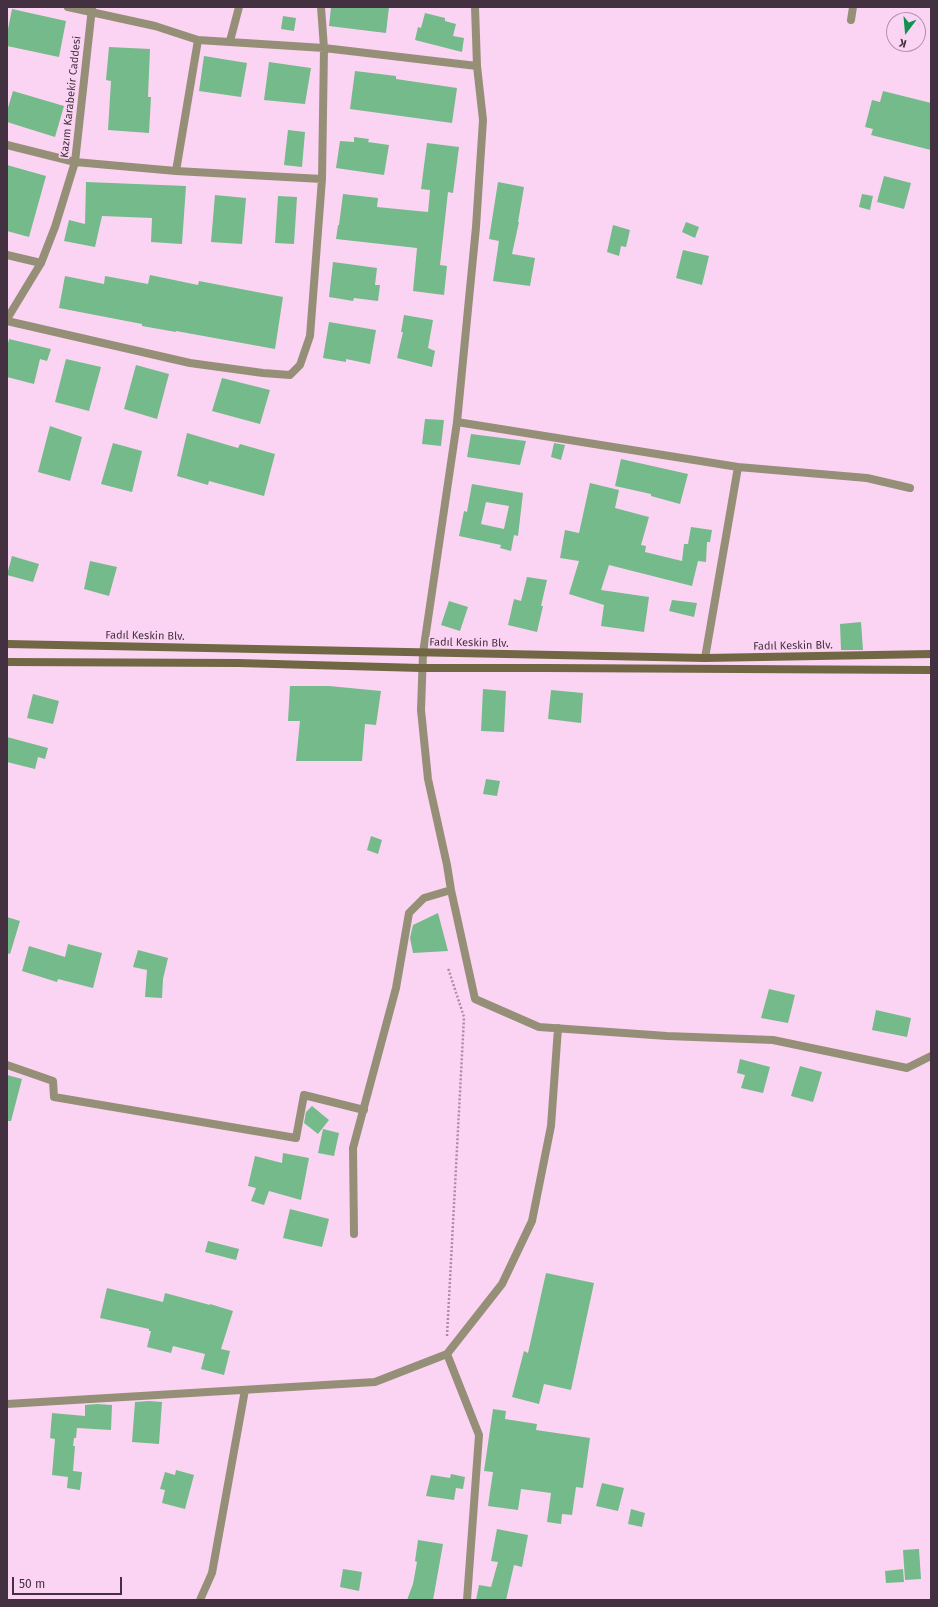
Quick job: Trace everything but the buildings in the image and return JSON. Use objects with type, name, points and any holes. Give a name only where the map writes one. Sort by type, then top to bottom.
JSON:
[{"type":"street","points":[[68,7],[91,10],[155,26],[198,40],[324,48],[477,66]]},
{"type":"street","points":[[230,42],[239,7]]},
{"type":"street","points":[[7,320],[190,363],[263,373],[290,375],[300,365],[310,336],[322,179],[324,48],[321,7]]},
{"type":"street","points":[[475,7],[477,66],[482,128],[476,227],[457,422],[421,668],[421,710],[428,779],[475,999],[539,1027],[667,1036],[773,1040],[907,1068],[931,1056]]},
{"type":"street","points":[[851,20],[853,7]]},
{"type":"street","name":"Kazım Karabekir Caddesi","points":[[7,320],[41,262],[55,226],[76,162],[91,10]]},
{"type":"street","points":[[176,171],[198,40]]},
{"type":"street","points":[[7,145],[76,162],[176,171],[322,179]]},
{"type":"street","points":[[7,255],[41,262]]},
{"type":"street","points":[[457,422],[738,467],[867,478],[910,488]]},
{"type":"street","points":[[705,658],[738,467]]},
{"type":"street","name":"Fadıl Keskin Blv.","points":[[7,644],[705,658],[931,654]]},
{"type":"street","name":"Fadıl Keskin Blv.","points":[[7,662],[238,662],[421,668],[931,670]]},
{"type":"street","points":[[354,1234],[353,1148],[396,988],[410,913],[424,898],[451,890]]},
{"type":"street","points":[[7,1404],[375,1382],[447,1354],[502,1284],[532,1220],[550,1126],[558,1028]]},
{"type":"street","points":[[7,1065],[52,1081],[54,1097],[296,1138],[304,1095],[364,1110]]},
{"type":"street","points":[[447,1354],[479,1435],[467,1600]]},
{"type":"street","points":[[200,1600],[212,1573],[245,1390]]},
{"type":"path","points":[[447,1354],[464,1017],[448,968]]}]
